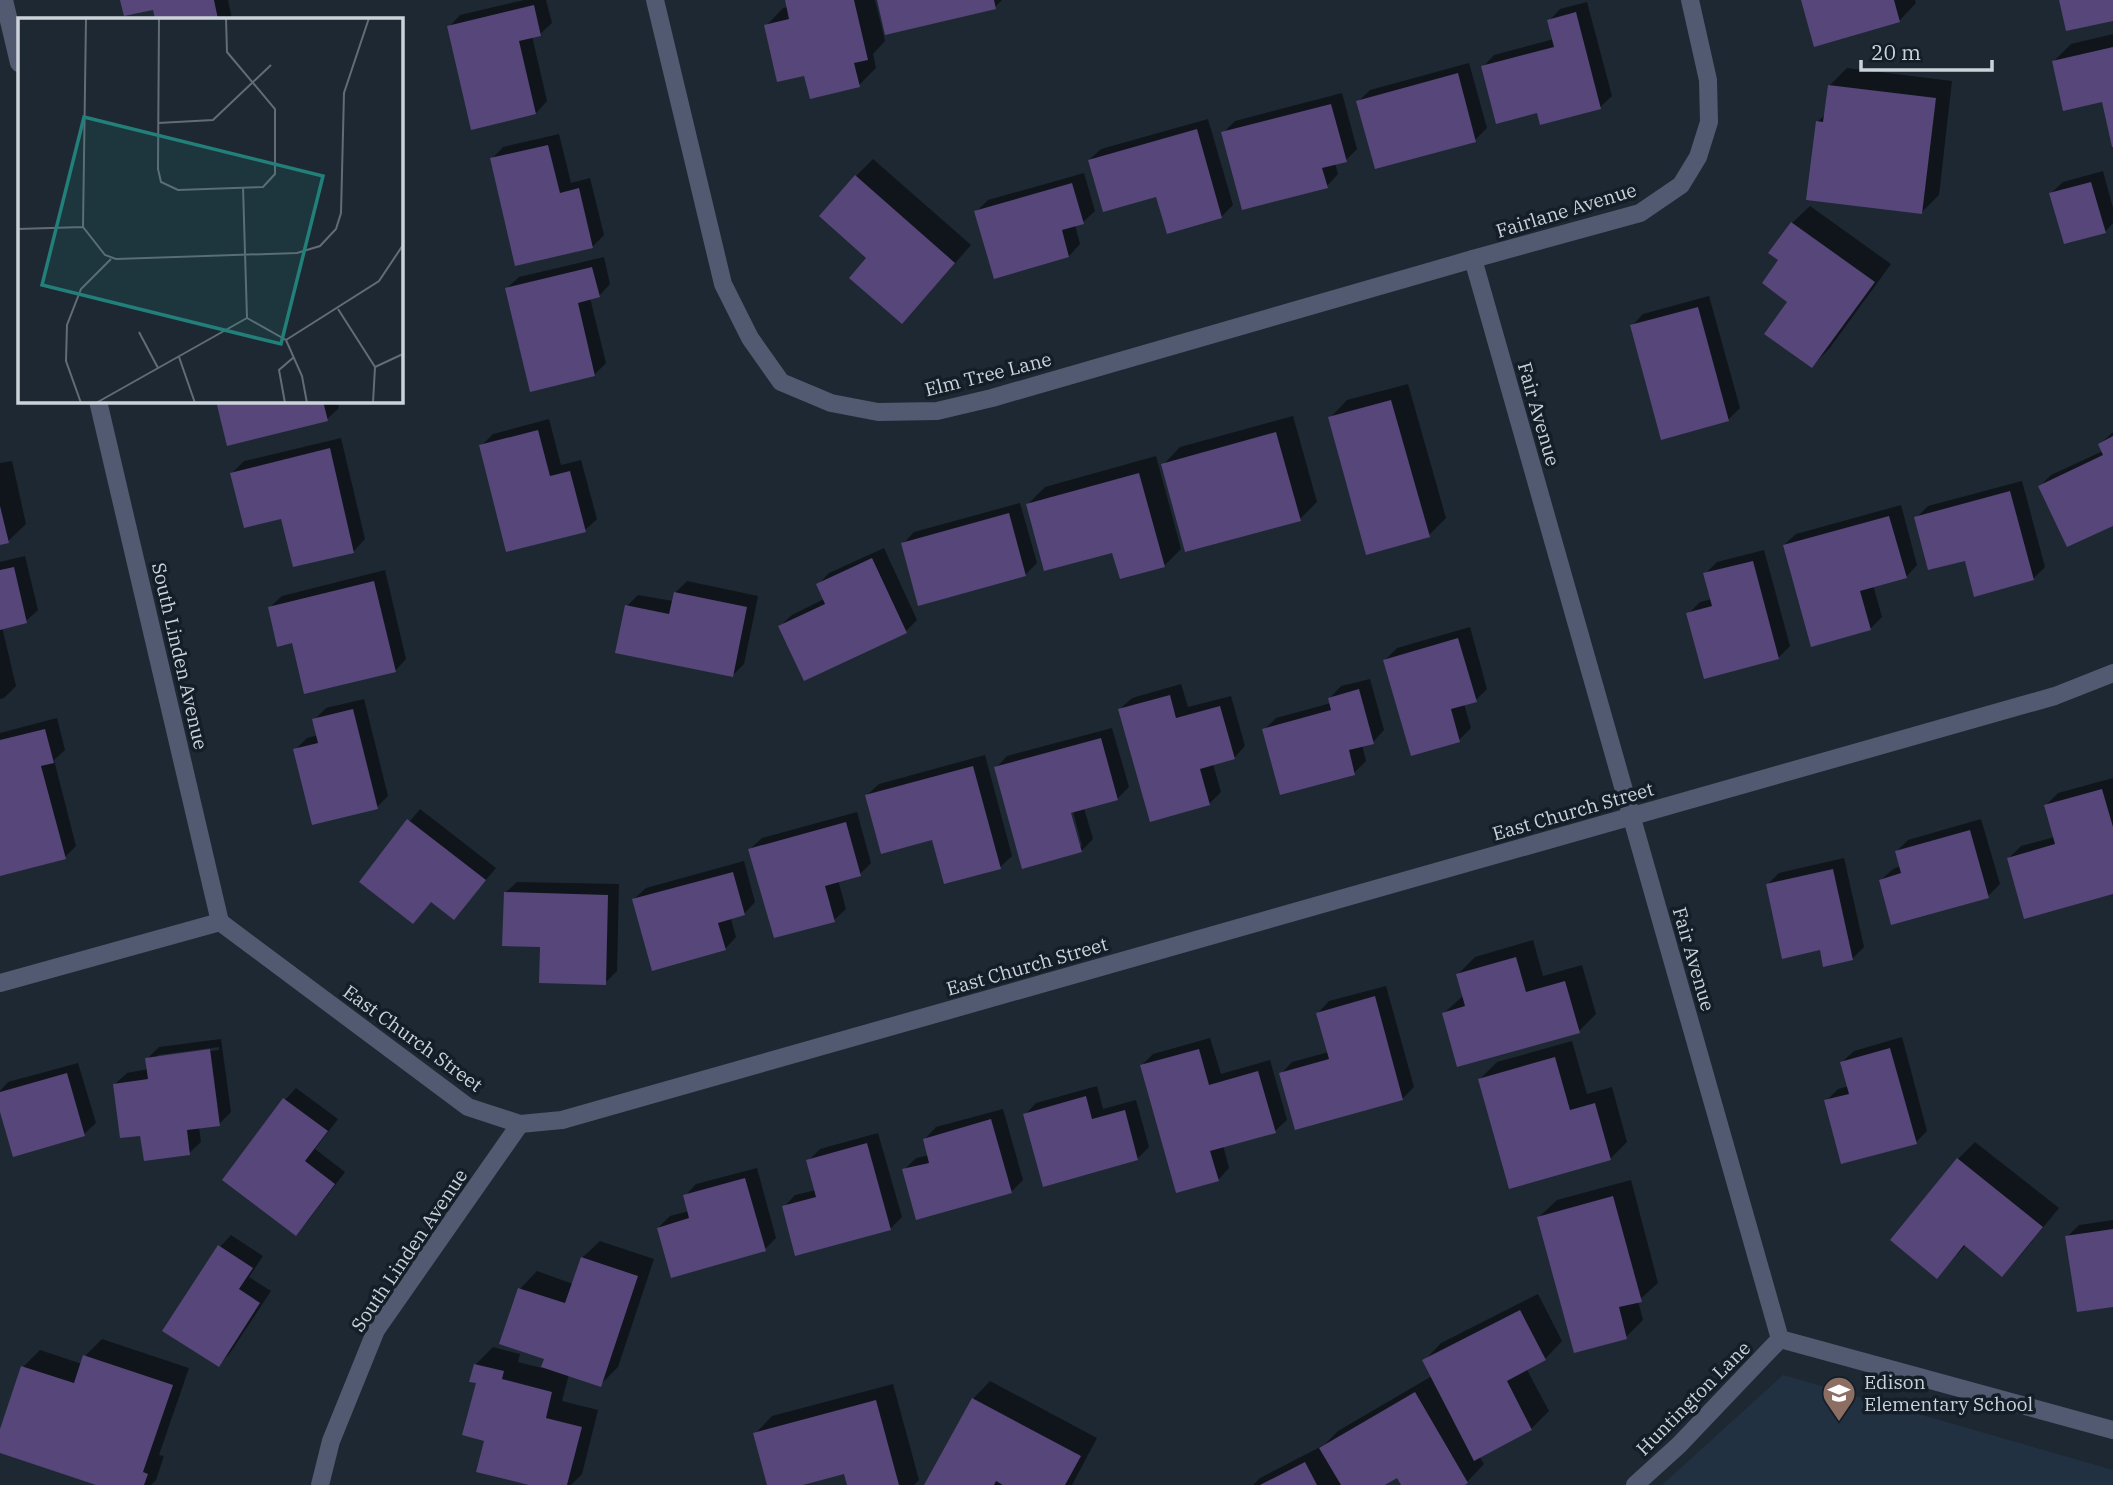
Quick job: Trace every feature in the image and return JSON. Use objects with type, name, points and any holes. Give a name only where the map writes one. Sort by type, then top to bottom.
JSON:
[{"type":"street","points":[[4,0],[18,59]]},
{"type":"street","name":"Elm Tree Lane","points":[[655,0],[723,284],[750,338],[780,382],[831,403],[878,412],[937,411],[992,398],[1473,259]]},
{"type":"street","name":"Fairlane Avenue","points":[[1473,259],[1640,213],[1681,185],[1698,157],[1709,122],[1708,80],[1690,0]]},
{"type":"street","name":"Fair Avenue","points":[[1473,259],[1780,1339]]},
{"type":"street","name":"South Linden Avenue","points":[[98,402],[220,922]]},
{"type":"street","name":"East Church Street","points":[[220,922],[468,1107],[520,1124],[562,1120],[2054,696],[2113,673]]},
{"type":"street","points":[[0,983],[220,922]]},
{"type":"street","name":"South Linden Avenue","points":[[320,1485],[331,1441],[376,1330],[520,1124]]},
{"type":"street","points":[[1780,1339],[2113,1430]]},
{"type":"street","name":"Huntington Lane","points":[[1635,1485],[1679,1445],[1780,1339]]},
{"type":"shaded area","name":"Edison Elementary School","points":[[1783,1375],[2113,1470],[2113,1485],[1662,1485]]},
{"type":"building","points":[[120,0],[214,0],[218,18],[155,18],[153,10],[124,16]]},
{"type":"building","points":[[785,0],[854,0],[868,60],[854,63],[860,87],[810,99],[804,76],[777,82],[764,25],[789,19]]},
{"type":"building","points":[[877,0],[994,0],[996,9],[885,35]]},
{"type":"building","points":[[1801,0],[1894,0],[1900,22],[1814,47]]},
{"type":"building","points":[[2059,0],[2113,0],[2113,21],[2066,31]]},
{"type":"building","points":[[534,5],[541,36],[519,41],[536,114],[471,130],[447,26]]},
{"type":"building","points":[[1576,12],[1601,109],[1540,125],[1537,113],[1496,124],[1481,66],[1554,47],[1547,20]]},
{"type":"building","points":[[2113,47],[2112,147],[2102,102],[2063,111],[2052,61]]},
{"type":"building","points":[[1458,73],[1476,142],[1375,169],[1356,101]]},
{"type":"building","points":[[1828,85],[1936,98],[1922,214],[1806,200],[1816,121],[1823,122]]},
{"type":"building","points":[[1331,104],[1347,162],[1322,168],[1328,188],[1242,210],[1221,132]]},
{"type":"building","points":[[1197,129],[1222,218],[1167,234],[1156,197],[1103,212],[1088,160]]},
{"type":"building","points":[[548,145],[560,193],[579,188],[593,248],[515,266],[490,158]]},
{"type":"building","points":[[855,175],[955,263],[902,324],[849,278],[866,258],[819,216]]},
{"type":"building","points":[[2091,182],[2106,233],[2064,244],[2049,193]]},
{"type":"building","points":[[1072,183],[1084,224],[1062,230],[1069,257],[994,279],[974,211]]},
{"type":"building","points":[[1791,222],[1875,282],[1812,368],[1764,334],[1787,302],[1762,283],[1778,260],[1768,253]]},
{"type":"building","points":[[592,267],[600,297],[578,303],[595,376],[530,392],[505,288]]},
{"type":"building","points":[[1698,307],[1729,421],[1661,440],[1630,325]]},
{"type":"building","points":[[1391,400],[1430,537],[1366,555],[1328,417]]},
{"type":"building","points":[[216,402],[323,402],[328,421],[227,446]]},
{"type":"building","points":[[538,430],[550,476],[570,471],[586,532],[506,552],[479,445]]},
{"type":"building","points":[[1276,432],[1301,521],[1185,552],[1161,464]]},
{"type":"building","points":[[2113,436],[2113,526],[2067,547],[2038,486],[2103,455],[2098,444]]},
{"type":"building","points":[[330,448],[354,553],[293,567],[281,519],[244,528],[230,473]]},
{"type":"building","points":[[1139,473],[1165,567],[1120,579],[1112,553],[1044,571],[1026,504]]},
{"type":"building","points":[[2010,491],[2034,580],[1974,597],[1965,561],[1928,570],[1914,517]]},
{"type":"building","points":[[0,506],[9,543],[0,545]]},
{"type":"building","points":[[1009,513],[1026,576],[918,606],[901,543]]},
{"type":"building","points":[[1889,516],[1907,578],[1860,591],[1871,630],[1811,647],[1783,545]]},
{"type":"building","points":[[872,558],[907,633],[804,681],[778,626],[825,604],[816,584]]},
{"type":"building","points":[[1753,561],[1779,659],[1704,679],[1686,613],[1712,606],[1703,573]]},
{"type":"building","points":[[14,567],[27,623],[0,630],[0,570]]},
{"type":"building","points":[[374,581],[396,672],[304,694],[292,643],[277,647],[268,607]]},
{"type":"building","points":[[674,592],[747,607],[733,677],[615,653],[625,605],[669,614]]},
{"type":"building","points":[[1458,638],[1477,702],[1451,709],[1460,742],[1411,756],[1383,660]]},
{"type":"building","points":[[1359,689],[1374,744],[1349,750],[1355,775],[1280,795],[1262,729],[1331,710],[1328,698]]},
{"type":"building","points":[[1170,695],[1176,718],[1220,706],[1235,759],[1200,769],[1210,805],[1150,822],[1118,709]]},
{"type":"building","points":[[353,709],[378,809],[312,825],[293,749],[318,743],[312,719]]},
{"type":"building","points":[[45,729],[54,763],[41,766],[66,859],[0,876],[0,740]]},
{"type":"building","points":[[1101,738],[1118,800],[1071,813],[1082,852],[1022,869],[994,767]]},
{"type":"building","points":[[973,766],[1001,869],[944,884],[932,840],[881,854],[865,795]]},
{"type":"building","points":[[2102,789],[2113,827],[2113,894],[2024,919],[2007,858],[2055,844],[2044,805]]},
{"type":"building","points":[[407,819],[486,880],[454,920],[431,902],[413,924],[359,882]]},
{"type":"building","points":[[846,822],[861,876],[825,886],[835,922],[774,938],[748,849]]},
{"type":"building","points":[[1970,830],[1989,898],[1891,925],[1879,880],[1901,873],[1895,851]]},
{"type":"building","points":[[1833,869],[1853,960],[1823,967],[1820,950],[1782,959],[1766,884]]},
{"type":"building","points":[[733,872],[745,915],[718,923],[726,950],[652,971],[632,899]]},
{"type":"building","points":[[504,892],[608,895],[606,985],[539,983],[540,947],[502,946]]},
{"type":"building","points":[[1516,957],[1526,992],[1565,981],[1580,1033],[1457,1067],[1442,1013],[1465,1006],[1456,974]]},
{"type":"building","points":[[1375,996],[1403,1100],[1295,1130],[1279,1073],[1329,1059],[1316,1013]]},
{"type":"building","points":[[1890,1048],[1917,1144],[1841,1164],[1824,1100],[1849,1094],[1840,1062]]},
{"type":"building","points":[[210,1049],[220,1126],[187,1130],[190,1155],[144,1161],[140,1136],[120,1138],[113,1084],[148,1079],[145,1058]]},
{"type":"building","points":[[1199,1049],[1209,1085],[1258,1071],[1276,1133],[1210,1151],[1219,1181],[1176,1193],[1140,1065]]},
{"type":"building","points":[[1555,1057],[1570,1110],[1595,1103],[1611,1160],[1509,1189],[1478,1079]]},
{"type":"building","points":[[67,1073],[85,1136],[13,1157],[0,1112],[0,1092]]},
{"type":"building","points":[[1086,1096],[1092,1119],[1125,1110],[1138,1160],[1043,1187],[1023,1114]]},
{"type":"building","points":[[283,1098],[328,1131],[305,1161],[335,1184],[296,1236],[222,1180]]},
{"type":"building","points":[[991,1119],[1012,1193],[916,1220],[902,1169],[929,1163],[923,1139]]},
{"type":"building","points":[[867,1143],[891,1230],[795,1256],[782,1206],[816,1197],[806,1160]]},
{"type":"building","points":[[1957,1158],[2043,1227],[2002,1277],[1964,1245],[1937,1279],[1890,1240]]},
{"type":"building","points":[[745,1178],[766,1251],[671,1278],[657,1228],[689,1218],[683,1195]]},
{"type":"building","points":[[1613,1196],[1642,1302],[1619,1307],[1627,1339],[1574,1353],[1537,1217]]},
{"type":"building","points":[[2113,1229],[2113,1307],[2077,1312],[2065,1236]]},
{"type":"building","points":[[218,1245],[253,1268],[239,1289],[260,1303],[219,1367],[162,1331]]},
{"type":"building","points":[[581,1257],[638,1276],[601,1387],[541,1367],[544,1359],[499,1344],[518,1288],[565,1303]]},
{"type":"building","points":[[1520,1310],[1546,1360],[1507,1381],[1532,1430],[1474,1461],[1422,1360]]},
{"type":"building","points":[[83,1355],[173,1385],[143,1472],[148,1474],[144,1485],[96,1485],[0,1453],[0,1429],[21,1366],[74,1383]]},
{"type":"building","points":[[474,1364],[504,1371],[502,1379],[552,1392],[546,1418],[582,1427],[567,1485],[529,1485],[476,1472],[484,1441],[462,1435],[476,1383],[469,1382]]},
{"type":"building","points":[[1415,1392],[1468,1483],[1401,1485],[1397,1478],[1385,1485],[1341,1485],[1319,1448]]},
{"type":"building","points":[[972,1398],[1081,1456],[1065,1485],[1003,1485],[996,1481],[994,1485],[924,1485]]},
{"type":"building","points":[[876,1400],[899,1485],[847,1485],[844,1474],[803,1485],[767,1485],[753,1433]]},
{"type":"building","points":[[1305,1462],[1317,1485],[1260,1485]]},
{"type":"place","name":"Edison Elementary School","points":[[1839,1423]]}]
